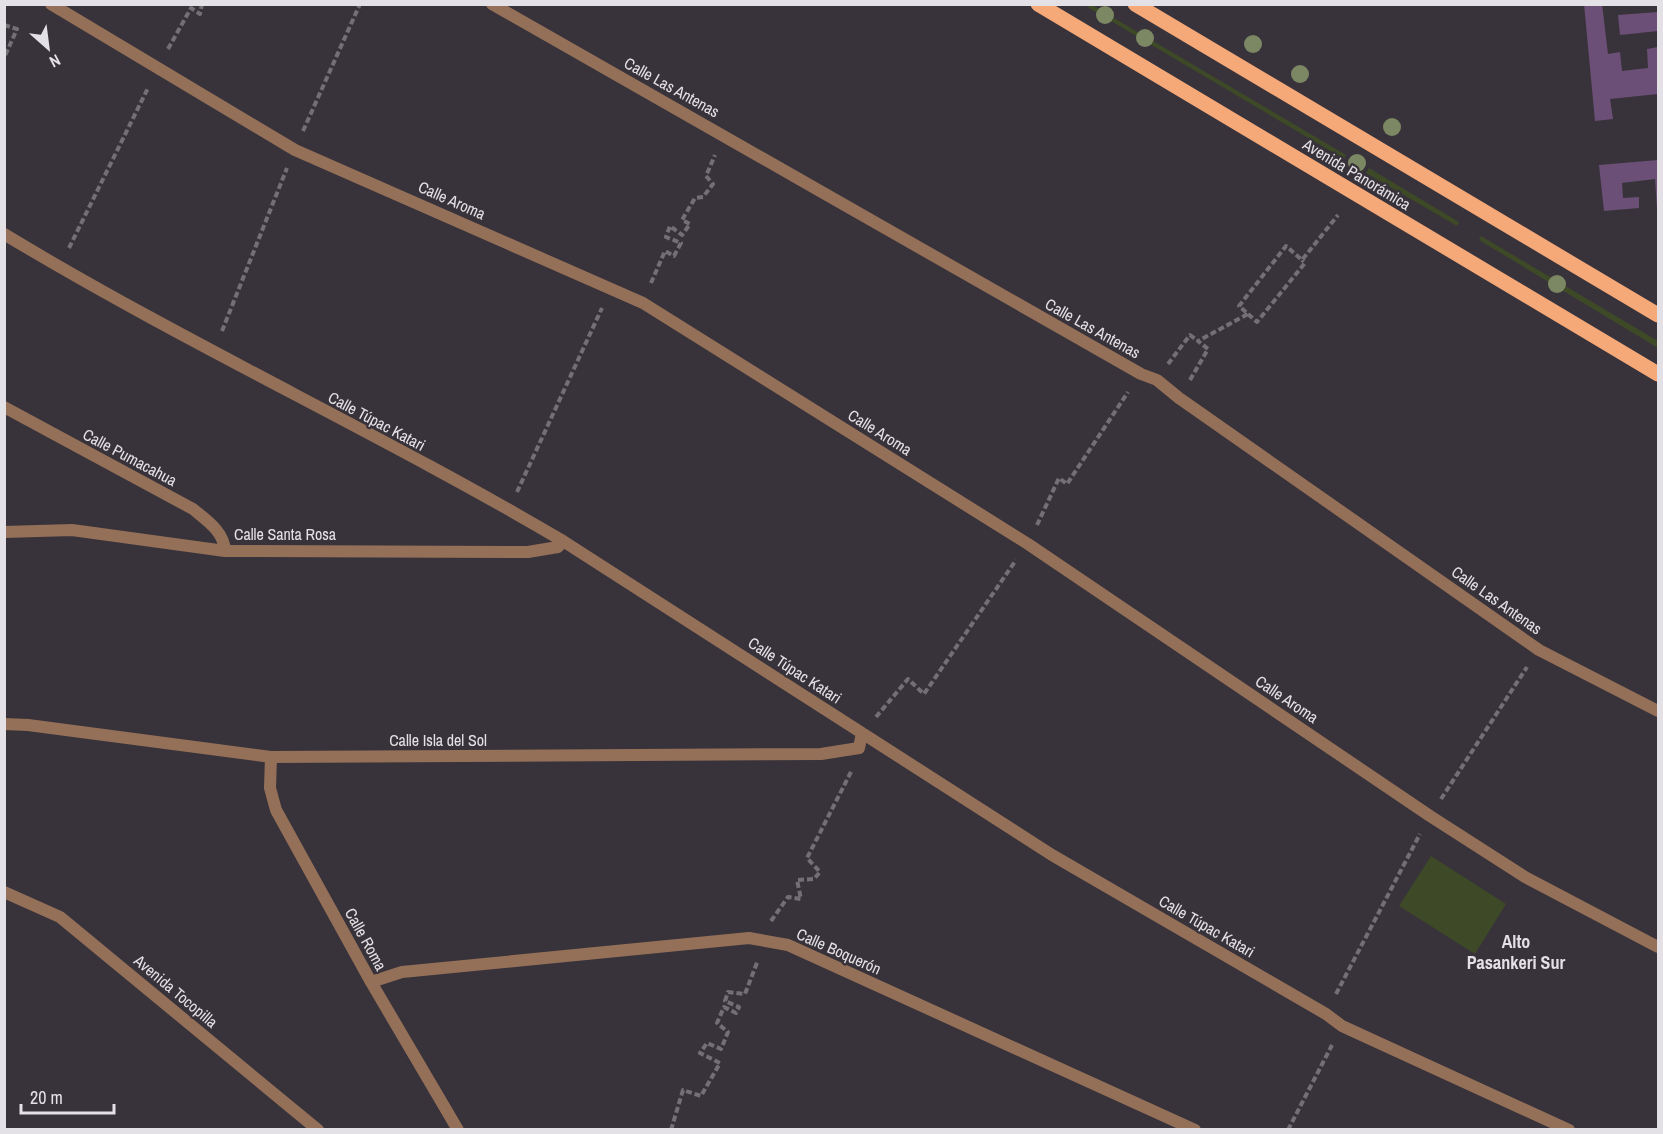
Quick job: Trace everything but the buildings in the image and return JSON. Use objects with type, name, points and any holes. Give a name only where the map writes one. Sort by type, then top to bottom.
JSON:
[{"type":"main road","name":"Avenida Panorámica","points":[[1038,4],[1659,374]]},
{"type":"main road","name":"Avenida Panorámica","points":[[1135,4],[1659,315]]},
{"type":"street","name":"Calle Aroma","points":[[51,4],[295,150],[643,303],[1028,544],[1430,816],[1525,877],[1659,946]]},
{"type":"street","name":"Calle Las Antenas","points":[[492,4],[724,135],[885,230],[1141,374],[1157,380],[1179,398],[1539,650],[1659,711]]},
{"type":"street","name":"Calle Túpac Katari","points":[[4,234],[214,351],[509,509],[563,541],[1052,855],[1326,1014],[1342,1026],[1569,1130]]},
{"type":"street","name":"Calle Pumacahua","points":[[4,407],[193,509],[214,527],[222,538],[225,551]]},
{"type":"street","name":"Calle Santa Rosa","points":[[4,532],[72,530],[225,551],[528,552],[558,547],[563,541]]},
{"type":"street","name":"Calle Isla del Sol","points":[[4,724],[28,725],[271,757],[821,754],[859,748]]},
{"type":"street","points":[[859,748],[862,733]]},
{"type":"street","name":"Calle Roma","points":[[271,757],[270,788],[276,810],[371,982],[458,1130]]},
{"type":"street","name":"Avenida Tocopilla","points":[[4,892],[60,917],[318,1130]]},
{"type":"street","name":"Calle Boquerón","points":[[371,982],[402,972],[749,938],[766,941],[788,945],[1195,1130]]},
{"type":"path","points":[[60,267],[158,68],[191,8],[200,14],[202,4]]},
{"type":"path","points":[[214,351],[295,150],[360,4]]},
{"type":"path","points":[[4,25],[16,30],[4,58]]},
{"type":"path","points":[[658,287],[650,282],[665,251],[674,256],[681,243],[666,237],[670,226],[682,235],[690,224],[681,220],[695,198],[703,197],[713,184],[706,176],[724,135]]},
{"type":"path","points":[[1302,260],[1338,215]]},
{"type":"path","points":[[1286,246],[1302,260],[1305,263],[1257,322],[1239,306],[1286,246]]},
{"type":"path","points":[[509,509],[612,288]]},
{"type":"path","points":[[1198,341],[1248,314]]},
{"type":"path","points":[[1157,380],[1190,335],[1208,349],[1179,398]]},
{"type":"path","points":[[862,733],[908,679],[924,694],[1028,544],[1059,478],[1066,484],[1141,374]]},
{"type":"path","points":[[671,1130],[683,1090],[701,1096],[720,1063],[700,1053],[706,1043],[721,1049],[728,1032],[717,1023],[724,1007],[736,1013],[739,1007],[725,1001],[728,993],[745,994],[766,941],[771,921],[788,897],[801,899],[797,880],[814,879],[820,872],[807,858],[852,769],[859,748]]},
{"type":"path","points":[[1288,1130],[1342,1026]]},
{"type":"green space","points":[[1087,5],[1092,5],[1346,155],[1344,159],[1089,8]]},
{"type":"green space","points":[[1369,168],[1459,222],[1457,226],[1366,173]]},
{"type":"green space","points":[[1481,236],[1658,341],[1658,348],[1479,240]]},
{"type":"green space","points":[[1431,856],[1506,904],[1475,954],[1399,906]]},
{"type":"district","name":"Alto Pasankeri Sur","points":[[1516,951]]}]
